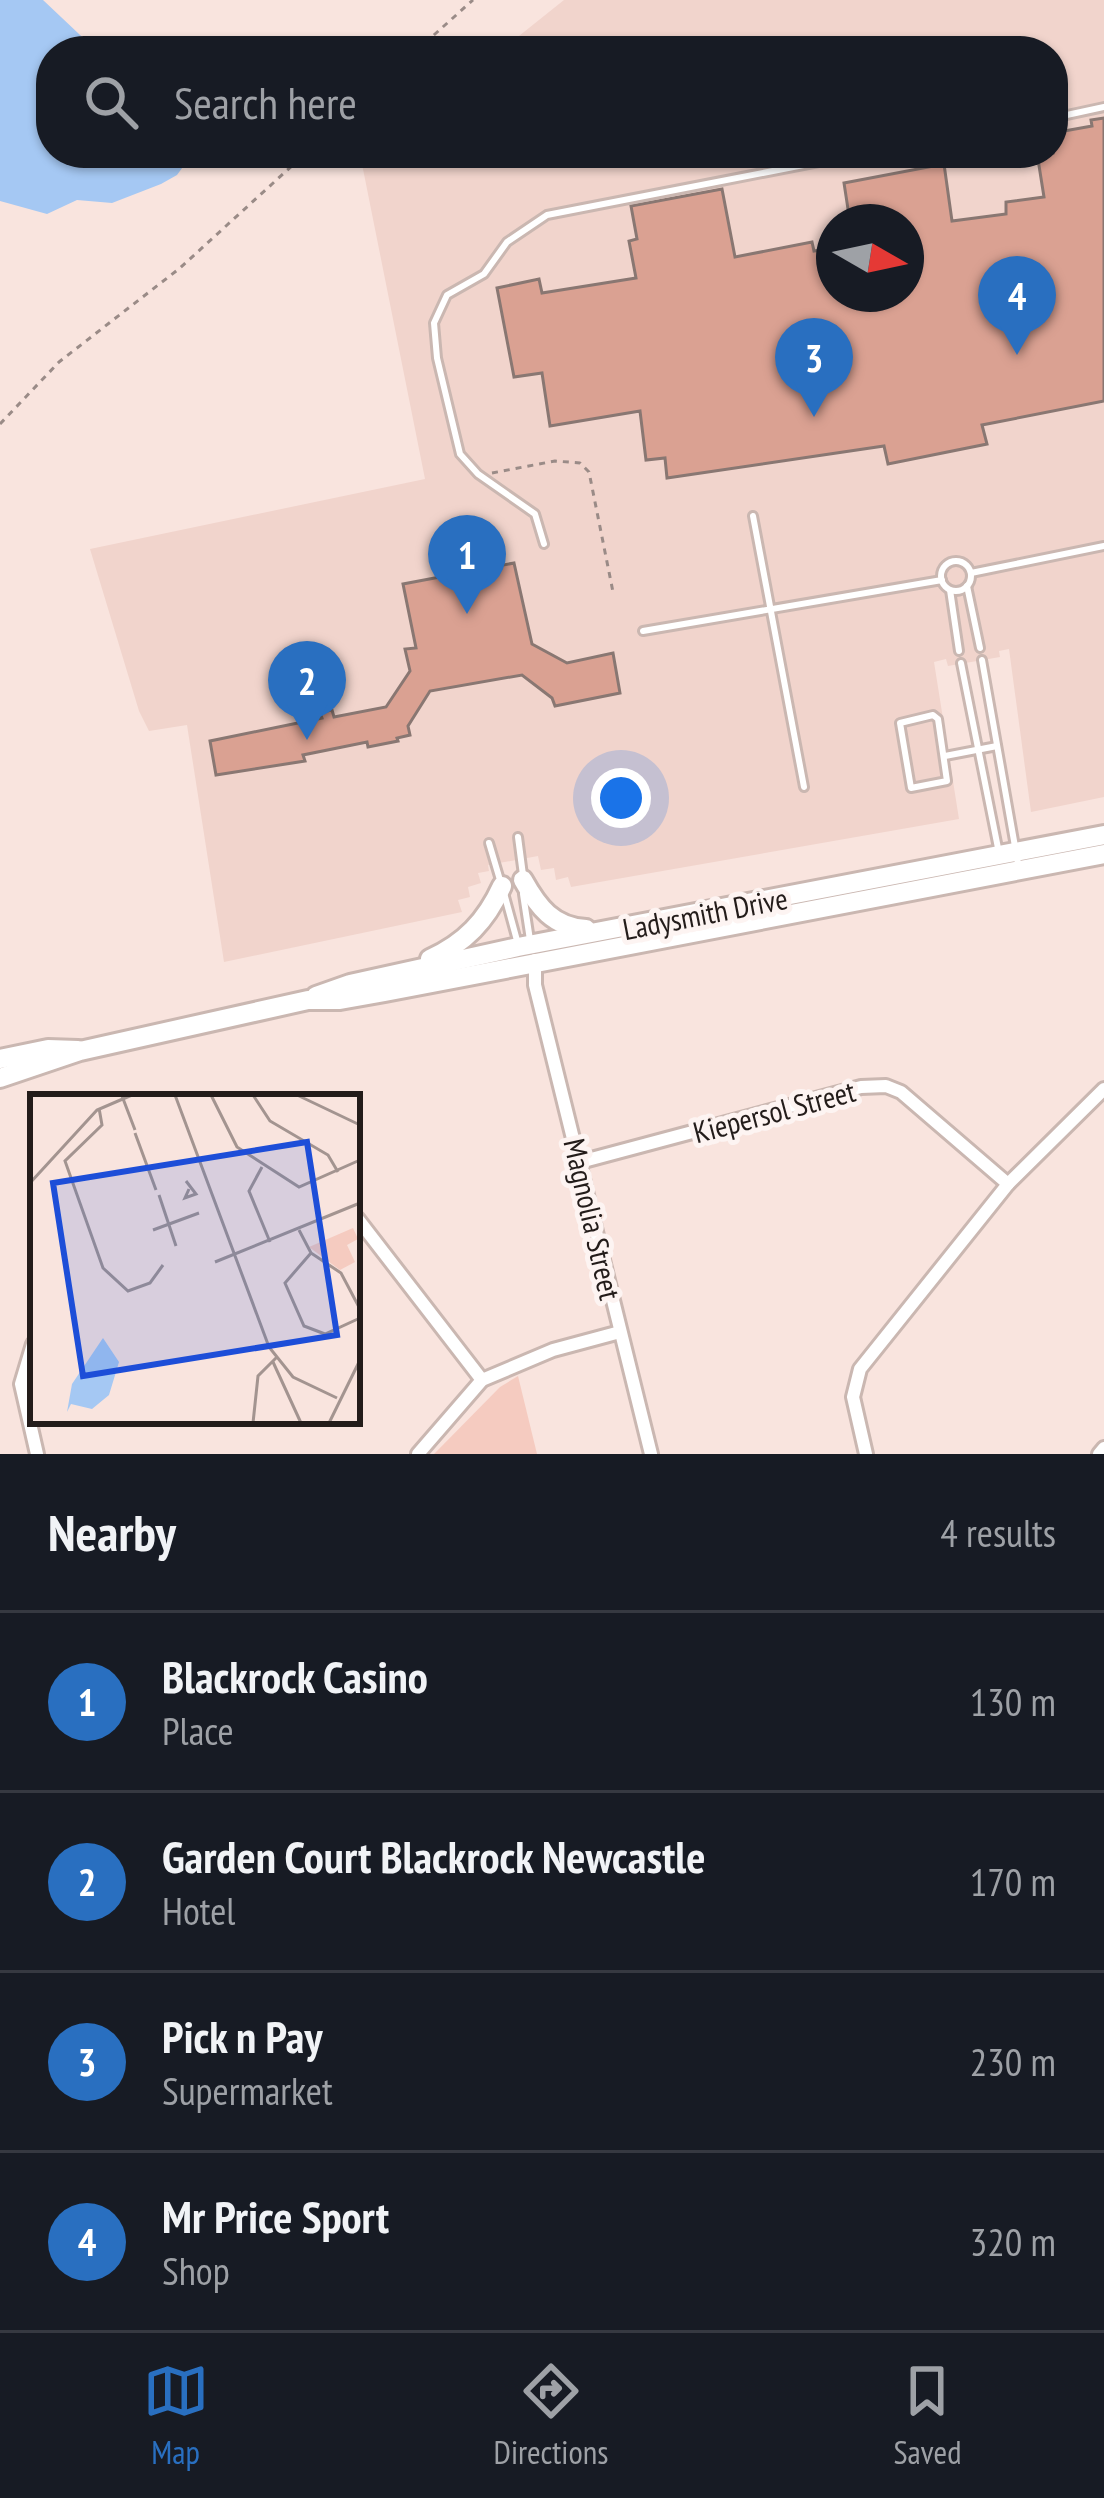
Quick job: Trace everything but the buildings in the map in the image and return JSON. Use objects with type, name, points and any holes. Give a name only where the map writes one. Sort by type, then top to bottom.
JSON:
[{"type":"street","name":"Ladysmith Drive","points":[[308,1000],[386,976],[527,956],[1010,864],[1104,836]]},
{"type":"street","name":"Ladysmith Drive","points":[[0,1078],[80,1051],[308,1000],[340,1000],[628,928],[1010,864],[1104,854]]},
{"type":"street","points":[[523,880],[548,916],[567,926],[628,928]]},
{"type":"street","points":[[386,976],[436,956],[469,936],[492,909],[502,886]]},
{"type":"street","name":"Magnolia Street","points":[[527,956],[651,1454]]},
{"type":"street","name":"Ladysmith Drive","points":[[0,1059],[48,1049],[80,1051]]},
{"type":"street","name":"Kiepersol Street","points":[[580,1162],[861,1087],[886,1086],[901,1093],[1008,1184]]},
{"type":"street","points":[[866,1454],[853,1397],[860,1369],[1008,1184],[1104,1089]]},
{"type":"street","points":[[360,1222],[482,1380]]},
{"type":"street","points":[[418,1454],[482,1380],[553,1350],[620,1332]]},
{"type":"street","points":[[30,1354],[21,1384],[30,1421]]},
{"type":"street","points":[[31,1424],[38,1454]]},
{"type":"lane","points":[[1068,115],[1104,107]]},
{"type":"lane","points":[[544,544],[535,514],[478,474],[460,454],[437,358],[434,323],[447,295],[484,274],[507,242],[547,215],[787,168]]},
{"type":"lane","points":[[753,516],[804,787]]},
{"type":"lane","points":[[971,573],[1104,547]]},
{"type":"lane","points":[[959,651],[950,590],[942,580],[944,567],[962,562],[971,573]]},
{"type":"lane","points":[[971,573],[968,586],[980,647]]},
{"type":"lane","points":[[643,631],[942,580]]},
{"type":"lane","points":[[950,590],[968,586]]},
{"type":"lane","points":[[982,660],[1010,864]]},
{"type":"lane","points":[[961,664],[1010,864]]},
{"type":"lane","points":[[936,716],[945,756],[946,782],[911,788],[900,723],[936,716]]},
{"type":"lane","points":[[945,756],[997,746]]},
{"type":"lane","points":[[518,837],[527,956]]},
{"type":"lane","points":[[490,843],[527,956]]},
{"type":"path","points":[[433,36],[473,0]]},
{"type":"path","points":[[0,424],[59,362],[180,268],[290,168]]},
{"type":"path","points":[[478,474],[555,461],[580,463],[589,472],[613,592]]},
{"type":"shaded area","points":[[564,0],[1104,0],[1104,797],[1031,812],[1009,649],[999,651],[1000,657],[948,666],[946,659],[934,662],[959,819],[571,887],[568,877],[556,880],[554,868],[541,870],[538,856],[488,865],[489,871],[478,873],[481,883],[468,887],[470,897],[458,900],[462,912],[224,962],[187,725],[149,731],[90,549],[425,479],[363,168],[1068,168],[1068,36],[519,36]]},
{"type":"shaded area","points":[[518,1376],[537,1454],[434,1454],[500,1387]]},
{"type":"water","points":[[0,0],[43,0],[81,36],[36,36],[36,168],[182,168],[161,184],[112,203],[77,200],[47,214],[0,201]]},
{"type":"place","name":"Mr Price Sport","points":[[1017,355]]},
{"type":"place","name":"Pick n Pay","points":[[814,417]]},
{"type":"place","name":"Blackrock Casino","points":[[467,614]]},
{"type":"place","name":"Garden Court Blackrock Newcastle","points":[[307,740]]}]
